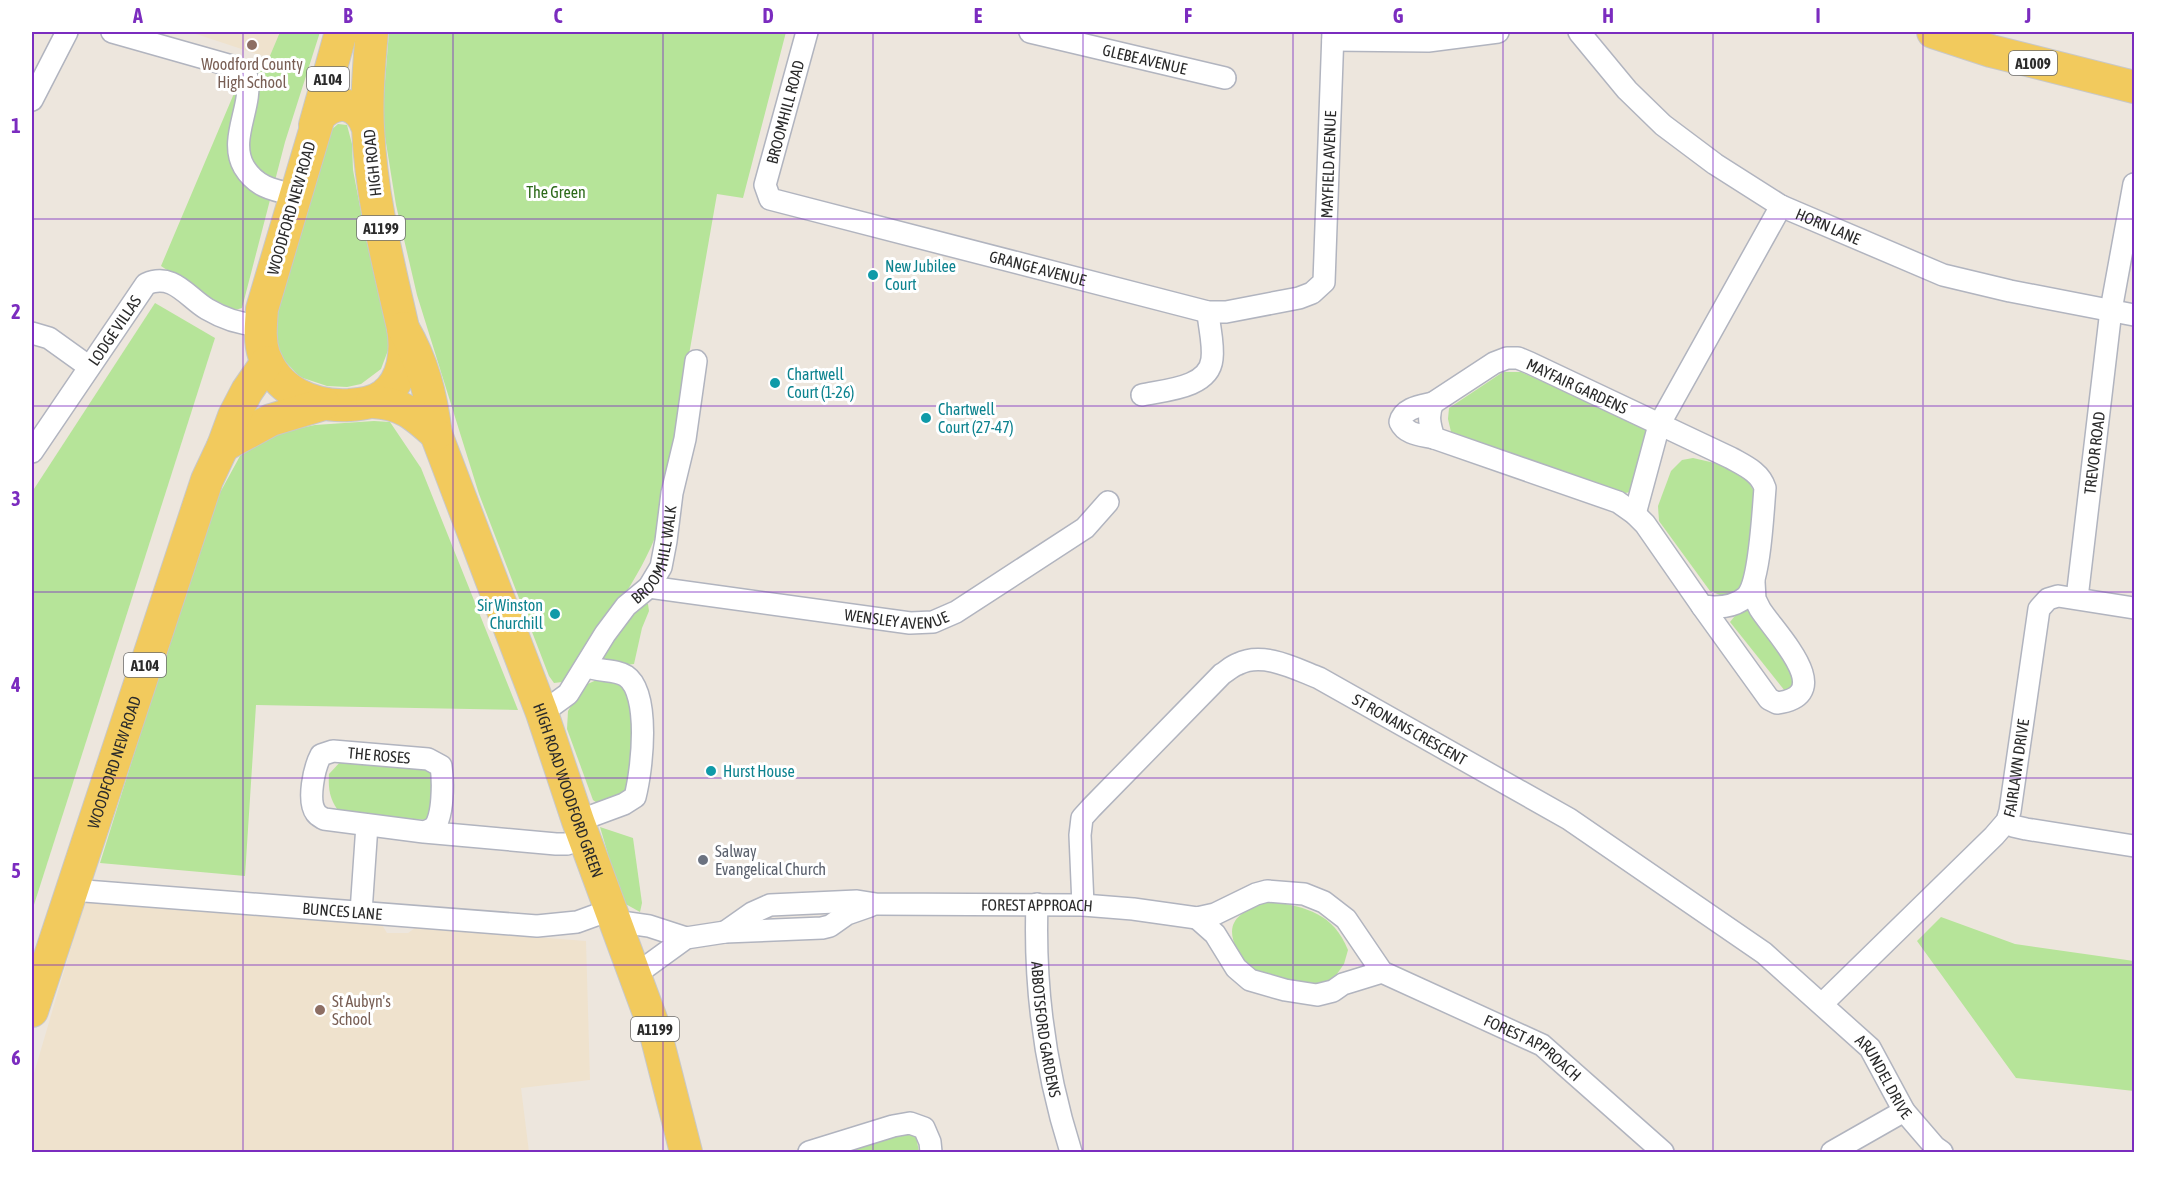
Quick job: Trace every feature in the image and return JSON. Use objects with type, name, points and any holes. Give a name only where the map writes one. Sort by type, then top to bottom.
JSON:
[{"type":"main road","name":"A104","points":[[315,126],[341,32]]},
{"type":"main road","name":"HIGH ROAD","points":[[372,32],[368,126],[375,196],[403,328]]},
{"type":"main road","name":"A1009","points":[[1933,32],[2002,55],[2134,87]]},
{"type":"main road","name":"WOODFORD NEW ROAD","points":[[368,126],[359,112],[353,107],[344,105],[325,110],[315,126],[266,292],[261,342],[267,362],[285,387],[296,394],[324,404],[339,406],[372,402]]},
{"type":"main road","points":[[372,402],[384,395],[400,375],[405,342],[403,328]]},
{"type":"main road","name":"HIGH ROAD WOODFORD GREEN","points":[[403,328],[420,359],[432,403],[436,434],[542,713],[612,916],[654,1027],[686,1152]]},
{"type":"main road","name":"WOODFORD NEW ROAD","points":[[32,1011],[207,480],[234,416],[247,391],[267,362]]},
{"type":"main road","name":"HIGH ROAD WOODFORD GREEN","points":[[372,402],[397,405],[412,413],[436,434]]},
{"type":"main road","name":"WOODFORD NEW ROAD","points":[[223,446],[271,420],[324,404]]},
{"type":"street","points":[[32,100],[67,32]]},
{"type":"street","points":[[112,32],[232,66],[247,76],[249,86],[238,140],[238,157],[251,178],[277,191],[295,195]]},
{"type":"street","name":"BROOMHILL ROAD","points":[[767,194],[765,185],[807,32]]},
{"type":"street","name":"GLEBE AVENUE","points":[[1030,32],[1225,78]]},
{"type":"street","points":[[1333,36],[1428,41],[1498,32]]},
{"type":"street","name":"HORN LANE","points":[[1579,32],[1627,90],[1664,125],[1715,164],[1781,206],[1943,275],[2010,291],[2134,315]]},
{"type":"street","name":"MAYFIELD AVENUE","points":[[1312,292],[1324,282],[1333,36]]},
{"type":"street","name":"TREVOR ROAD","points":[[2077,598],[2111,310],[2134,184]]},
{"type":"street","name":"GRANGE AVENUE","points":[[767,194],[774,202],[1208,312],[1226,312],[1299,298],[1312,292]]},
{"type":"street","points":[[1635,514],[1659,425],[1781,206]]},
{"type":"street","name":"LODGE VILLAS","points":[[32,452],[88,366],[146,284],[155,280],[175,284],[207,309],[246,325],[261,325]]},
{"type":"street","points":[[1142,395],[1194,383],[1206,374],[1212,360],[1208,312]]},
{"type":"street","points":[[32,333],[49,338],[88,366]]},
{"type":"street","name":"MAYFAIR GARDENS","points":[[1507,358],[1518,358],[1659,425],[1731,458],[1754,471],[1762,479],[1765,488],[1754,582],[1755,599],[1803,669],[1805,681],[1802,692],[1797,698],[1777,703],[1769,699],[1645,524],[1618,502],[1408,431],[1400,422],[1404,413],[1433,403],[1494,363],[1507,358]]},
{"type":"street","name":"BROOMHILL WALK","points":[[542,713],[568,694],[605,634],[626,606],[649,587],[661,567],[672,493],[685,439],[696,361]]},
{"type":"street","points":[[1433,403],[1429,411],[1434,438]]},
{"type":"street","name":"WENSLEY AVENUE","points":[[649,587],[910,623],[933,622],[956,612],[1085,528],[1108,502]]},
{"type":"street","points":[[1702,606],[1719,608],[1733,605],[1746,596],[1754,582]]},
{"type":"street","name":"FAIRLAWN DRIVE","points":[[1822,1004],[2007,821],[2039,609],[2048,599],[2058,596],[2134,608]]},
{"type":"street","name":"ST RONANS CRESCENT","points":[[1083,905],[1080,835],[1082,818],[1222,674],[1239,663],[1257,659],[1288,666],[1319,678],[1569,819],[1764,953],[1822,1004]]},
{"type":"street","name":"THE ROSES","points":[[424,832],[434,827],[439,817],[443,778],[441,766],[428,759],[333,751],[321,756],[315,766],[312,802],[316,813],[324,819],[424,832],[567,844],[581,829],[635,797],[643,730],[640,696],[635,683],[623,674],[593,670],[586,666]]},
{"type":"street","points":[[2007,821],[2013,826],[2025,829],[2134,846]]},
{"type":"street","points":[[361,912],[367,825]]},
{"type":"street","name":"BUNCES LANE","points":[[72,886],[85,891],[549,926],[612,916]]},
{"type":"street","name":"FOREST APPROACH","points":[[612,916],[686,938],[725,932],[822,928],[831,926],[847,914],[876,904],[1083,905],[1197,918],[1215,914],[1267,891],[1304,894],[1330,906],[1346,919],[1382,972],[1542,1045],[1663,1152]]},
{"type":"street","name":"ABBOTSFORD GARDENS","points":[[1037,904],[1040,998],[1049,1068],[1071,1152]]},
{"type":"street","points":[[1197,918],[1215,934],[1236,968],[1250,980],[1285,990],[1317,995],[1382,972]]},
{"type":"street","name":"FOREST APPROACH","points":[[635,975],[686,938]]},
{"type":"street","name":"ARUNDEL DRIVE","points":[[1822,1004],[1870,1048],[1904,1111],[1935,1148],[1942,1152]]},
{"type":"street","points":[[1832,1152],[1904,1111]]},
{"type":"street","points":[[809,1152],[893,1126],[910,1123],[924,1128],[930,1142],[931,1152]]},
{"type":"shaded area","name":"Woodford County High School","points":[[190,32],[280,32],[269,58]]},
{"type":"shaded area","name":"St Aubyn's School","points":[[85,900],[381,923],[387,933],[408,933],[415,928],[586,941],[590,1080],[521,1088],[529,1152],[32,1152],[32,1080]]},
{"type":"green space","points":[[280,32],[320,32],[285,142],[242,308],[235,310],[206,296],[161,266],[238,84],[252,69],[269,58]]},
{"type":"green space","name":"The Green","points":[[389,32],[786,32],[743,198],[717,194],[659,527],[631,585],[571,676],[562,682],[554,683],[549,676],[479,494],[417,295],[396,205],[382,118]]},
{"type":"green space","points":[[338,124],[347,125],[352,144],[353,170],[367,243],[389,327],[390,345],[381,369],[361,384],[347,387],[327,386],[300,377],[281,357],[274,336],[276,304],[330,131]]},
{"type":"green space","points":[[155,303],[215,338],[32,911],[32,492]]},
{"type":"green space","points":[[1503,372],[1521,372],[1649,431],[1637,480],[1630,492],[1621,494],[1451,432],[1448,419],[1449,408]]},
{"type":"green space","points":[[390,422],[421,468],[518,710],[256,705],[245,876],[100,863],[210,511],[240,456],[267,435],[315,425]]},
{"type":"green space","points":[[1693,458],[1732,467],[1748,481],[1759,500],[1752,566],[1738,594],[1725,597],[1710,591],[1659,521],[1658,506],[1671,471],[1682,460]]},
{"type":"green space","points":[[641,602],[648,604],[649,611],[642,628],[634,664],[602,665],[597,656]]},
{"type":"green space","points":[[1754,609],[1799,671],[1797,690],[1785,691],[1730,622],[1739,611]]},
{"type":"green space","points":[[601,678],[625,684],[632,708],[630,777],[627,790],[601,806],[593,800],[567,729],[568,711],[583,686]]},
{"type":"green space","points":[[343,759],[423,765],[442,776],[427,820],[341,814],[329,790],[329,774]]},
{"type":"green space","points":[[600,827],[633,838],[642,903],[640,912],[622,902]]},
{"type":"green space","points":[[1269,901],[1307,909],[1335,928],[1348,950],[1344,964],[1332,981],[1313,988],[1248,969],[1235,945],[1232,935],[1233,927],[1236,919],[1243,913]]},
{"type":"green space","points":[[1941,917],[2015,944],[2134,961],[2134,1091],[2016,1078],[1917,941]]},
{"type":"green space","points":[[908,1130],[916,1136],[919,1152],[827,1152]]},
{"type":"place","name":"Woodford County High School","points":[[252,45]]},
{"type":"place","name":"New Jubilee Court","points":[[873,275]]},
{"type":"place","name":"Chartwell Court (1-26)","points":[[775,383]]},
{"type":"place","name":"Chartwell Court (27-47)","points":[[926,418]]},
{"type":"place","name":"Sir Winston Churchill","points":[[555,614]]},
{"type":"place","name":"Hurst House","points":[[711,771]]},
{"type":"place","name":"Salway Evangelical Church","points":[[703,860]]},
{"type":"place","name":"St Aubyn's School","points":[[320,1010]]}]
